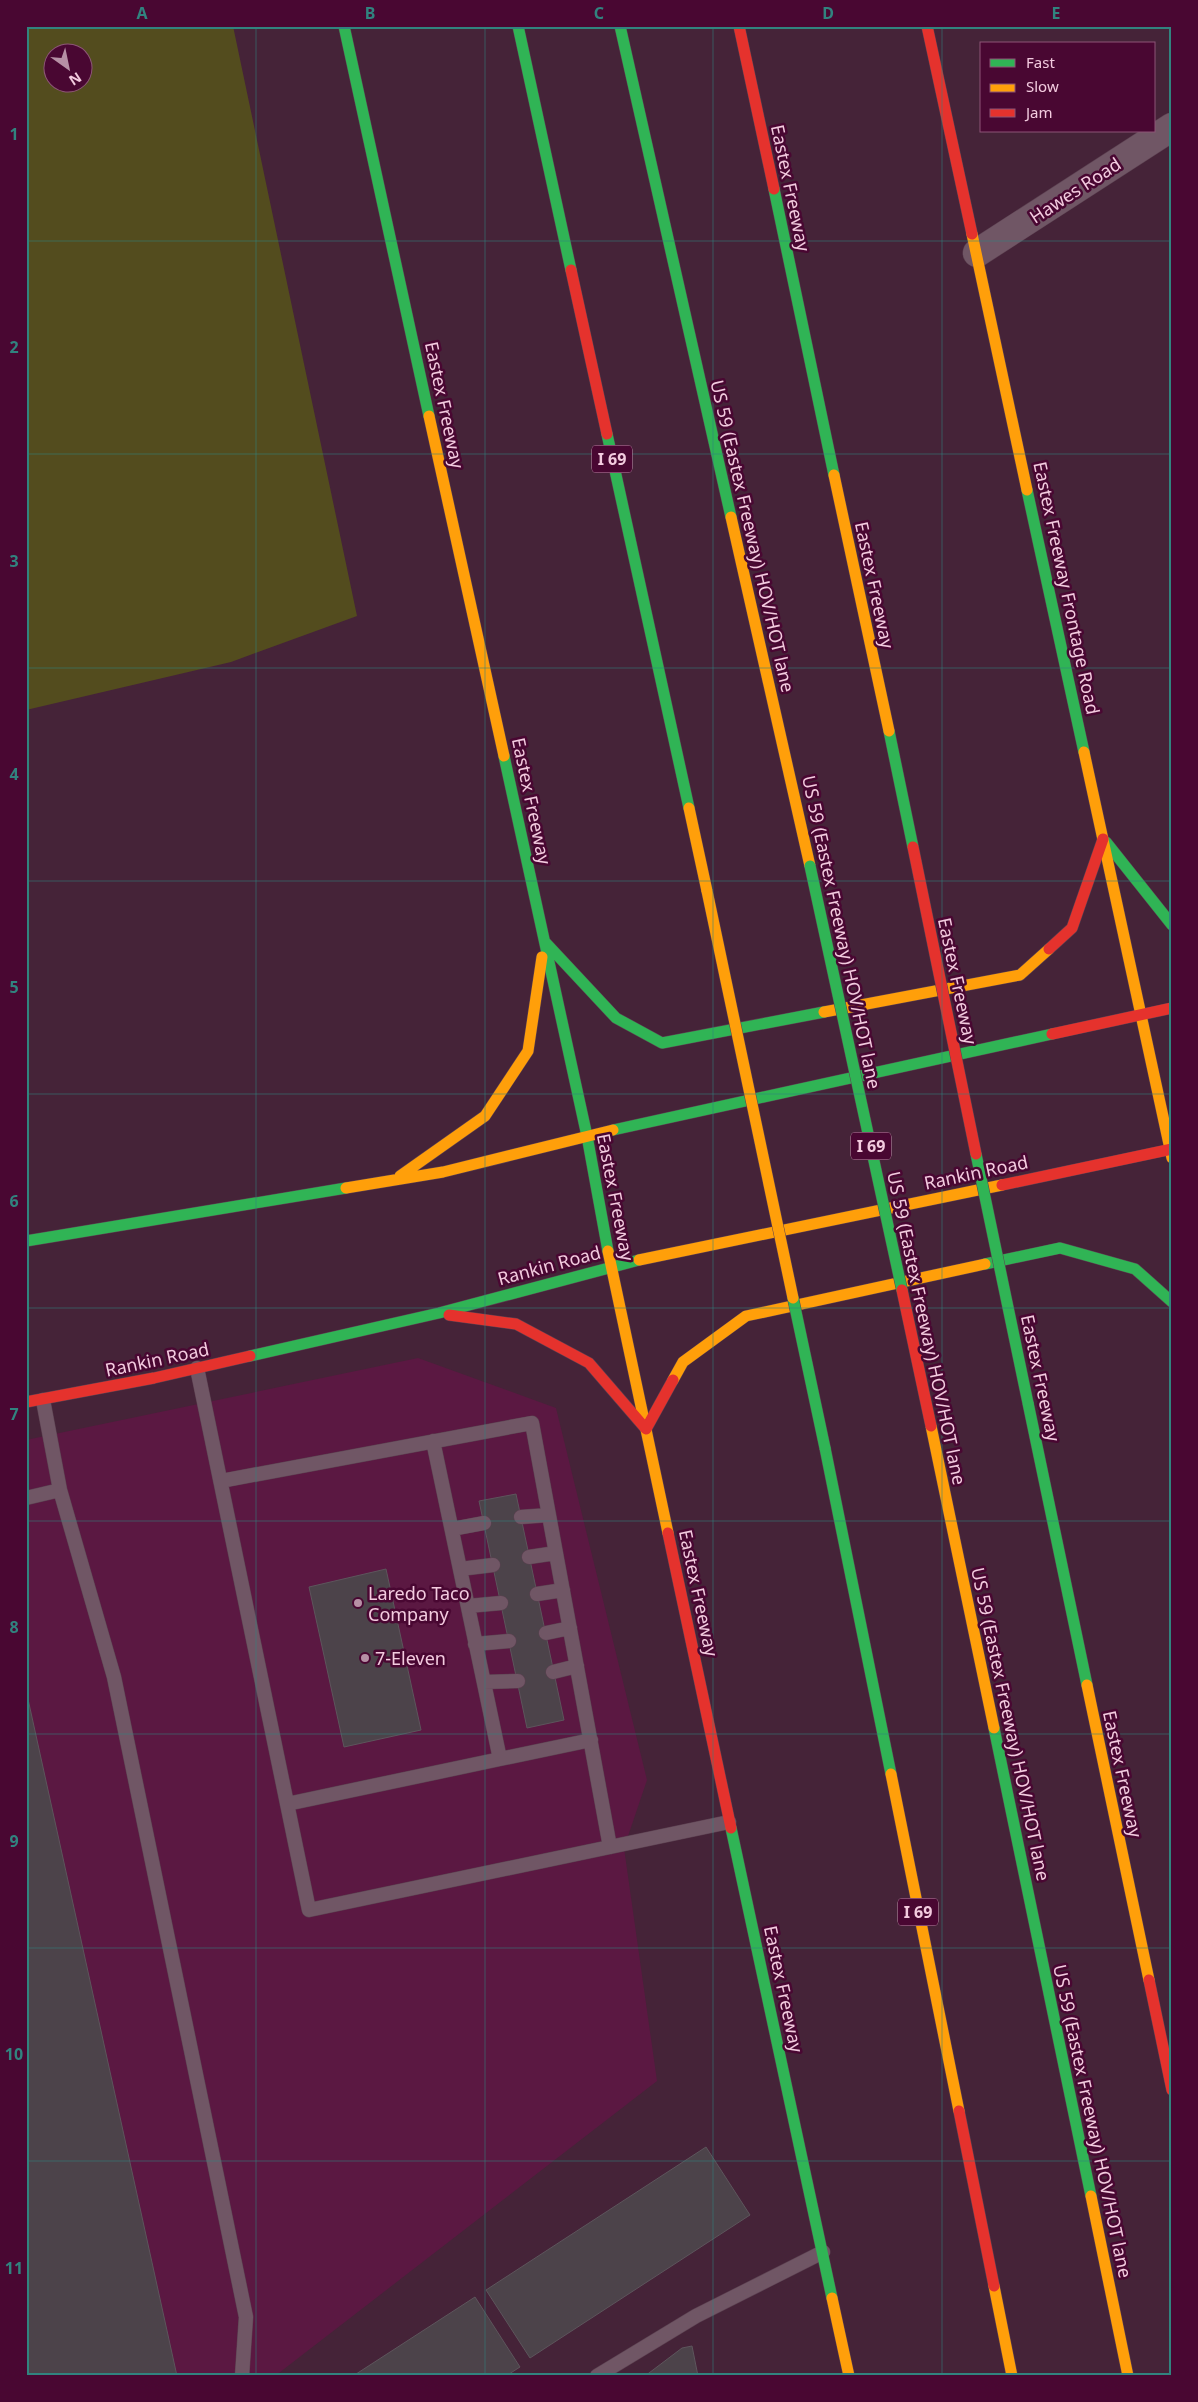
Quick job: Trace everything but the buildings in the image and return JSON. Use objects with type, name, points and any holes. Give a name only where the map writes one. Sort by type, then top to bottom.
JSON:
[{"type":"main road","name":"Eastex Freeway","points":[[344,26],[587,1136],[611,1266],[849,2376]]},
{"type":"main road","name":"I 69","points":[[518,26],[707,891],[825,1448],[1012,2376]]},
{"type":"main road","name":"US 59 (Eastex Freeway) HOV/HOT lane","points":[[620,26],[810,866],[931,1426],[1128,2376]]},
{"type":"main road","name":"Eastex Freeway","points":[[739,26],[913,847],[1172,2090]]},
{"type":"main road","name":"Eastex Freeway Frontage Road","points":[[927,26],[1171,1152]]},
{"type":"main road","points":[[544,940],[616,1018],[662,1042],[672,1041],[1020,975],[1072,928],[1103,838]]},
{"type":"main road","points":[[1103,838],[1172,925]]},
{"type":"main road","points":[[394,1180],[485,1116],[528,1051],[544,940]]},
{"type":"main road","points":[[26,1241],[444,1172],[587,1136],[1172,1008]]},
{"type":"main road","name":"Rankin Road","points":[[26,1402],[197,1368],[439,1313],[611,1266],[1171,1152]]},
{"type":"main road","points":[[439,1313],[516,1324],[589,1363],[646,1429],[683,1362],[746,1316],[1060,1248],[1135,1269],[1172,1302]]},
{"type":"street","name":"Hawes Road","points":[[977,253],[1172,127]]},
{"type":"lane","points":[[197,1368],[309,1910],[729,1822]]},
{"type":"lane","points":[[43,1400],[60,1490],[114,1677],[244,2307],[246,2317],[242,2376]]},
{"type":"lane","points":[[221,1481],[532,1423],[610,1847]]},
{"type":"lane","points":[[433,1441],[500,1759]]},
{"type":"lane","points":[[26,1498],[60,1490]]},
{"type":"lane","points":[[521,1517],[549,1515]]},
{"type":"lane","points":[[452,1529],[484,1524]]},
{"type":"lane","points":[[530,1557],[556,1553]]},
{"type":"lane","points":[[460,1570],[493,1565]]},
{"type":"lane","points":[[537,1594],[563,1590]]},
{"type":"lane","points":[[468,1606],[501,1603]]},
{"type":"lane","points":[[546,1633],[570,1628]]},
{"type":"lane","points":[[475,1644],[509,1642]]},
{"type":"lane","points":[[554,1672],[577,1666]]},
{"type":"lane","points":[[484,1682],[518,1681]]},
{"type":"lane","points":[[287,1804],[591,1740]]},
{"type":"lane","points":[[597,2376],[696,2316],[823,2252]]},
{"type":"shaded area","points":[[26,26],[233,26],[357,616],[231,662],[26,710]]},
{"type":"shaded area","points":[[418,1358],[556,1408],[647,1780],[624,1848],[657,2081],[275,2376],[26,2376],[26,1440]]},
{"type":"traffic: fast","points":[[344,26],[429,416]]},
{"type":"traffic: fast","points":[[518,26],[571,270]]},
{"type":"traffic: fast","points":[[620,26],[731,517]]},
{"type":"traffic: fast","points":[[774,189],[834,475]]},
{"type":"traffic: fast","points":[[607,434],[689,808]]},
{"type":"traffic: fast","points":[[1027,490],[1084,752]]},
{"type":"traffic: fast","points":[[889,731],[913,847]]},
{"type":"traffic: fast","points":[[504,756],[587,1136],[608,1251]]},
{"type":"traffic: fast","points":[[1106,842],[1172,925]]},
{"type":"traffic: fast","points":[[810,866],[902,1290]]},
{"type":"traffic: fast","points":[[545,942],[616,1018],[662,1043],[824,1012]]},
{"type":"traffic: fast","points":[[613,1130],[1052,1034]]},
{"type":"traffic: fast","points":[[976,1154],[1028,1403]]},
{"type":"traffic: fast","points":[[26,1241],[346,1188]]},
{"type":"traffic: fast","points":[[985,1264],[1060,1248],[1135,1269],[1172,1302]]},
{"type":"traffic: fast","points":[[250,1356],[439,1313],[639,1260]]},
{"type":"traffic: fast","points":[[793,1298],[825,1448]]},
{"type":"traffic: fast","points":[[1028,1403],[1087,1685]]},
{"type":"traffic: fast","points":[[825,1448],[891,1774]]},
{"type":"traffic: fast","points":[[994,1728],[1091,2196]]},
{"type":"traffic: fast","points":[[731,1828],[832,2298]]},
{"type":"traffic: slow","points":[[972,234],[1027,490]]},
{"type":"traffic: slow","points":[[429,416],[504,756]]},
{"type":"traffic: slow","points":[[834,475],[889,731]]},
{"type":"traffic: slow","points":[[731,517],[810,866]]},
{"type":"traffic: slow","points":[[1084,752],[1172,1158]]},
{"type":"traffic: slow","points":[[689,808],[707,891]]},
{"type":"traffic: slow","points":[[707,891],[793,1298]]},
{"type":"traffic: slow","points":[[824,1012],[1020,975],[1049,949]]},
{"type":"traffic: slow","points":[[400,1176],[485,1116],[528,1051],[542,957]]},
{"type":"traffic: slow","points":[[346,1188],[443,1172],[613,1130]]},
{"type":"traffic: slow","points":[[639,1260],[1002,1185]]},
{"type":"traffic: slow","points":[[608,1251],[668,1533]]},
{"type":"traffic: slow","points":[[673,1380],[683,1362],[746,1316],[985,1264]]},
{"type":"traffic: slow","points":[[931,1426],[994,1728]]},
{"type":"traffic: slow","points":[[1087,1685],[1149,1980]]},
{"type":"traffic: slow","points":[[891,1774],[959,2111]]},
{"type":"traffic: slow","points":[[1091,2196],[1128,2376]]},
{"type":"traffic: slow","points":[[994,2286],[1012,2376]]},
{"type":"traffic: slow","points":[[832,2298],[849,2376]]},
{"type":"traffic: jam","points":[[739,26],[774,189]]},
{"type":"traffic: jam","points":[[927,26],[972,234]]},
{"type":"traffic: jam","points":[[571,270],[607,434]]},
{"type":"traffic: jam","points":[[1049,949],[1072,928],[1103,839]]},
{"type":"traffic: jam","points":[[913,847],[976,1154]]},
{"type":"traffic: jam","points":[[1052,1034],[1172,1008]]},
{"type":"traffic: jam","points":[[1002,1185],[1172,1149]]},
{"type":"traffic: jam","points":[[902,1290],[931,1426]]},
{"type":"traffic: jam","points":[[449,1315],[516,1324],[589,1363],[646,1429],[673,1380]]},
{"type":"traffic: jam","points":[[26,1402],[154,1378],[250,1356]]},
{"type":"traffic: jam","points":[[668,1533],[731,1828]]},
{"type":"traffic: jam","points":[[1149,1980],[1172,2090]]},
{"type":"traffic: jam","points":[[959,2111],[994,2286]]},
{"type":"place","name":"Laredo Taco Company","points":[[358,1603]]},
{"type":"place","name":"7-Eleven","points":[[365,1658]]}]
